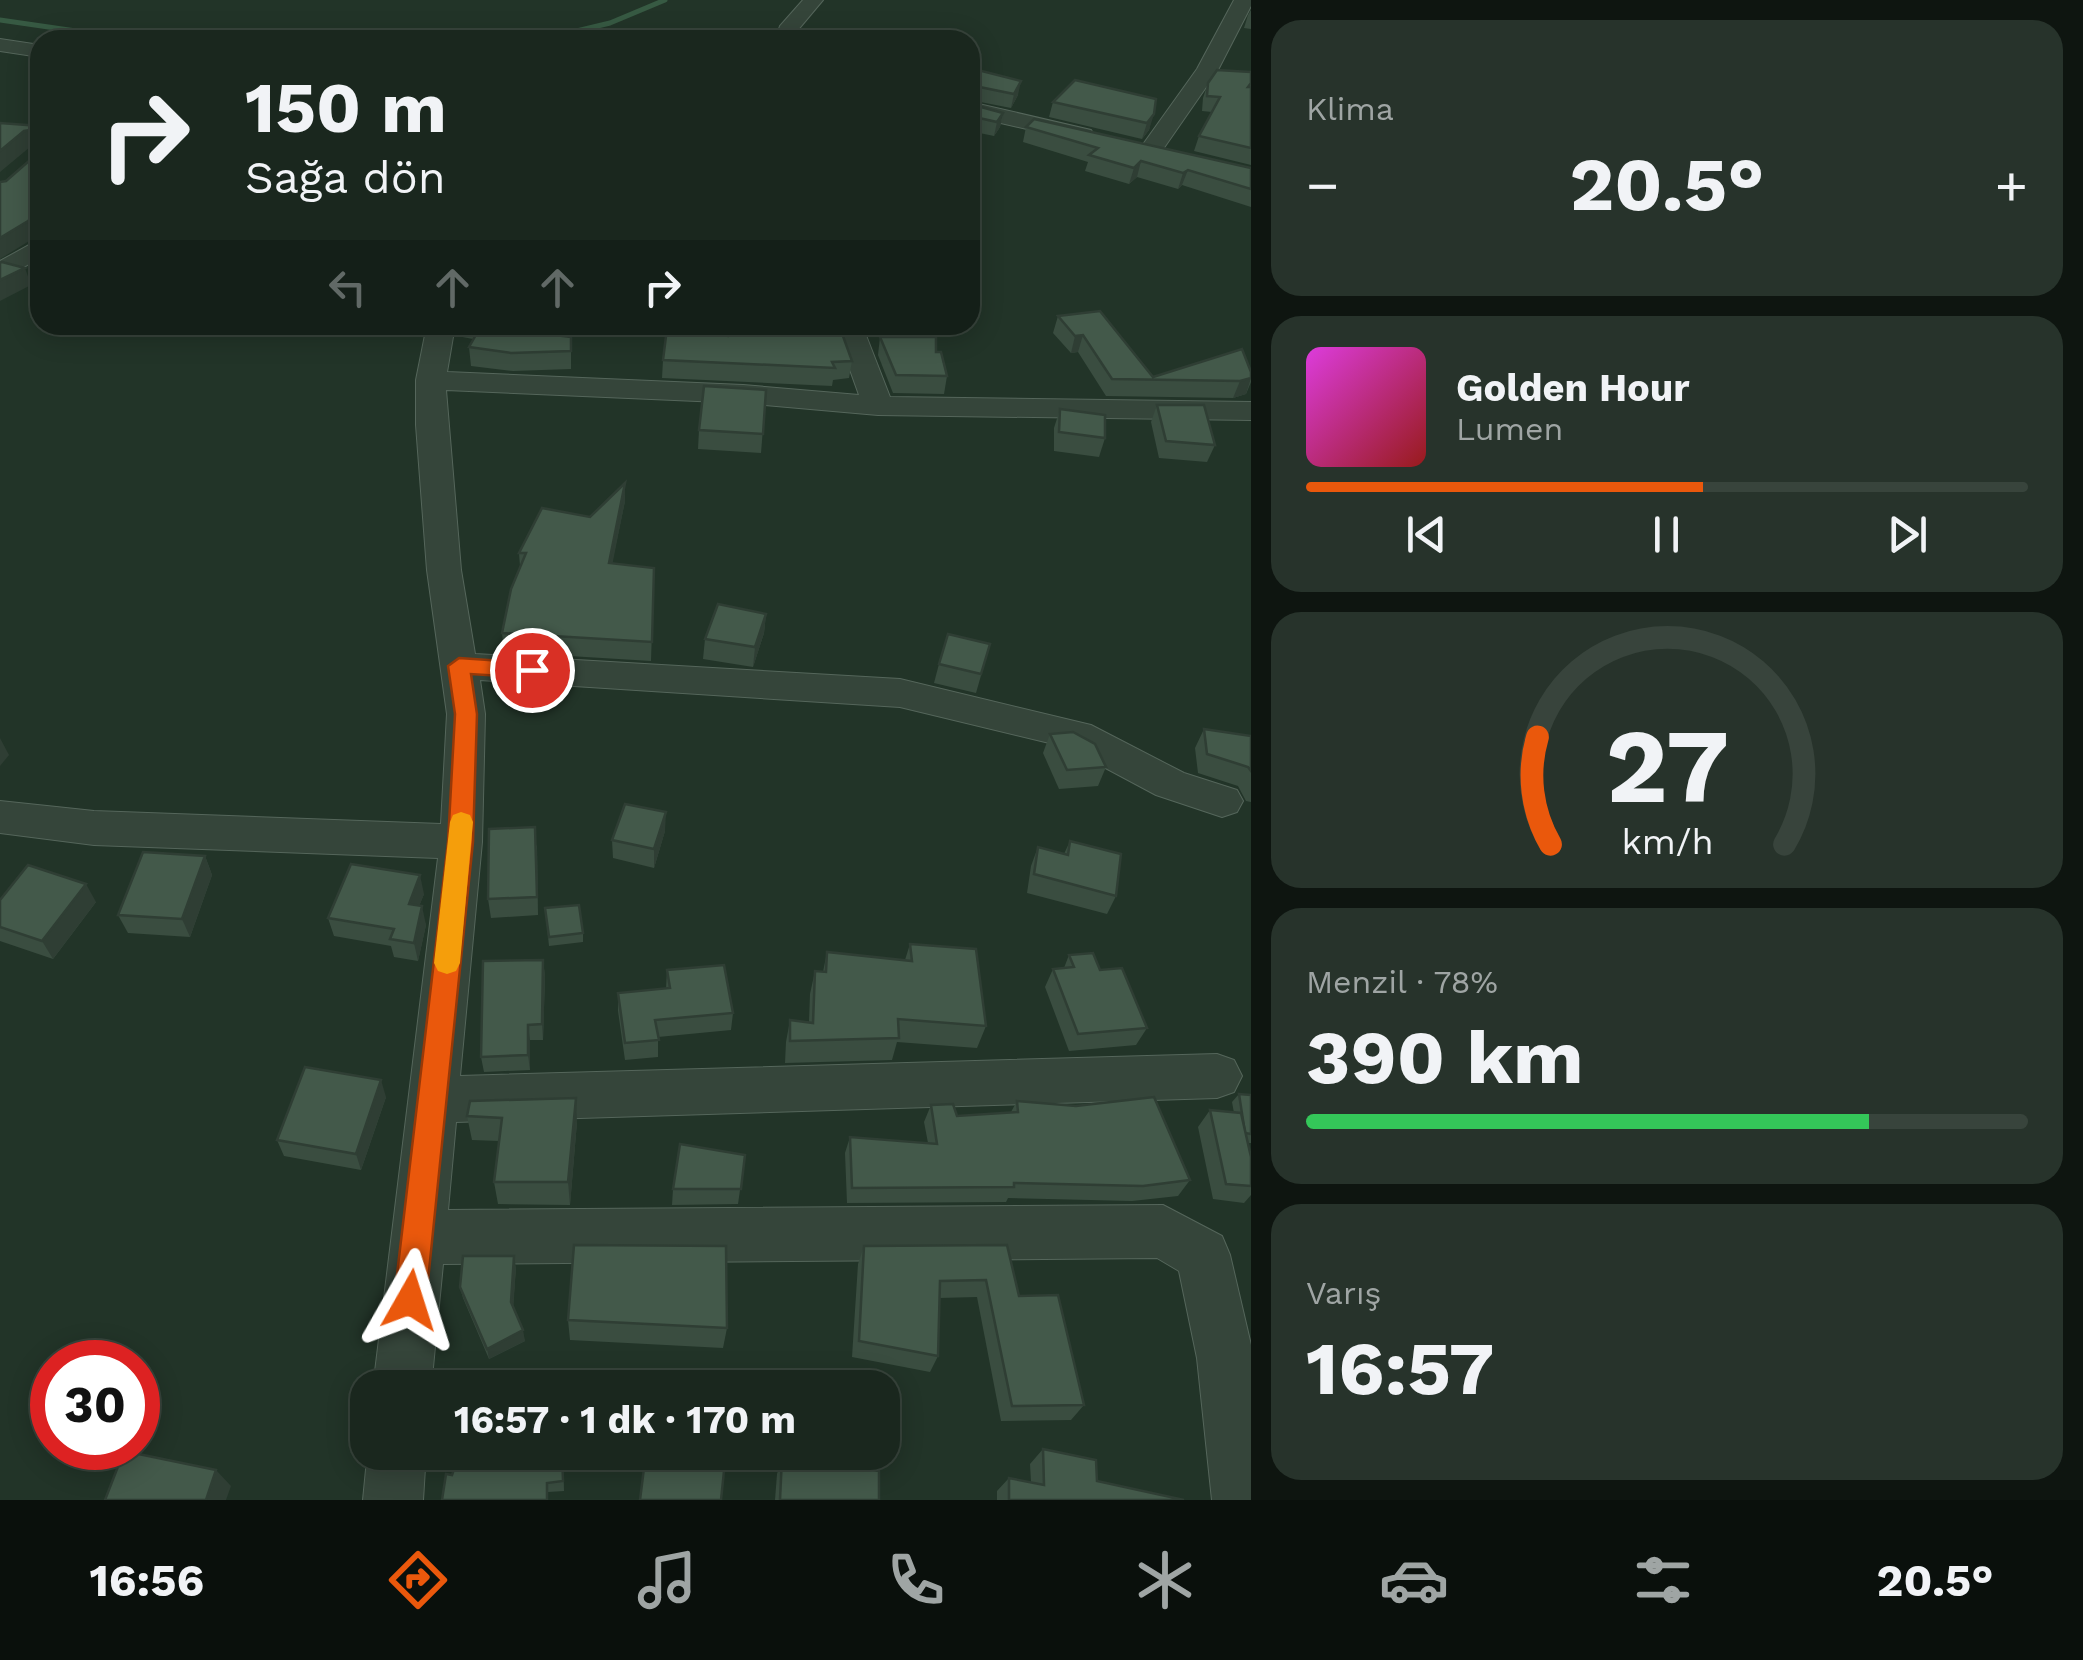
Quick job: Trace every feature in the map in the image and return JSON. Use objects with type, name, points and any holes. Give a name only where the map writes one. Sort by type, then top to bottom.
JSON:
[{"type":"street","points":[[787,30],[813,0]]},
{"type":"street","points":[[1132,146],[1207,70],[1244,0]]},
{"type":"street","points":[[0,45],[30,49]]},
{"type":"street","points":[[980,111],[1184,158]]},
{"type":"street","points":[[0,240],[30,238]]},
{"type":"street","points":[[0,272],[30,253]]},
{"type":"street","points":[[404,1370],[460,842],[466,714],[444,570],[430,425],[431,380],[439,335]]},
{"type":"street","points":[[852,335],[878,406]]},
{"type":"street","points":[[431,380],[703,392],[878,406],[1250,411]]},
{"type":"street","points":[[459,666],[900,693],[1077,735],[1170,784],[1222,801]]},
{"type":"street","points":[[0,816],[94,828],[460,842]]},
{"type":"street","points":[[431,1100],[1217,1076]]},
{"type":"street","points":[[416,1237],[746,1238],[842,1233],[1163,1232],[1203,1255],[1224,1358],[1242,1500]]},
{"type":"street","points":[[392,1500],[394,1470]]},
{"type":"building","points":[[1217,70],[1251,72],[1251,148],[1199,136],[1220,97],[1207,96],[1208,83]]},
{"type":"building","points":[[980,71],[1021,81],[1014,94],[980,87]]},
{"type":"building","points":[[1075,80],[1156,99],[1154,114],[1147,123],[1053,102]]},
{"type":"building","points":[[980,107],[1003,113],[997,122],[980,118]]},
{"type":"building","points":[[1034,119],[1251,168],[1251,189],[1188,170],[1183,173],[1141,161],[1134,168],[1089,155],[1098,148],[1026,127]]},
{"type":"building","points":[[0,123],[30,125],[30,130],[0,151]]},
{"type":"building","points":[[30,160],[30,219],[0,238],[0,182]]},
{"type":"building","points":[[2,262],[25,268],[0,280]]},
{"type":"building","points":[[1100,311],[1153,377],[1242,349],[1251,378],[1112,379],[1083,335],[1075,336],[1058,316]]},
{"type":"building","points":[[476,335],[571,337],[571,351],[511,353],[469,347]]},
{"type":"building","points":[[666,335],[843,335],[852,361],[832,362],[835,368],[663,360]]},
{"type":"building","points":[[880,337],[936,337],[936,352],[941,352],[947,376],[896,375]]},
{"type":"building","points":[[704,386],[766,390],[763,434],[699,430]]},
{"type":"building","points":[[1157,405],[1204,405],[1215,445],[1166,441]]},
{"type":"building","points":[[1060,409],[1105,415],[1105,438],[1059,432]]},
{"type":"building","points":[[625,483],[609,563],[654,568],[652,642],[502,633],[511,589],[526,553],[519,553],[542,508],[590,517]]},
{"type":"building","points":[[718,604],[766,614],[755,647],[705,639]]},
{"type":"building","points":[[948,634],[990,644],[981,674],[939,664]]},
{"type":"building","points":[[1204,729],[1251,736],[1251,771],[1207,754]]},
{"type":"building","points":[[1073,732],[1095,744],[1106,767],[1067,770],[1050,734]]},
{"type":"building","points":[[625,804],[666,812],[654,849],[612,840]]},
{"type":"building","points":[[535,827],[537,897],[488,899],[489,829]]},
{"type":"building","points":[[1070,841],[1121,854],[1116,896],[1034,874],[1038,847],[1068,855]]},
{"type":"building","points":[[143,852],[205,856],[182,919],[118,915]]},
{"type":"building","points":[[351,864],[420,875],[409,904],[422,906],[414,943],[390,939],[394,929],[328,918]]},
{"type":"building","points":[[28,865],[86,884],[42,941],[0,927],[0,900]]},
{"type":"building","points":[[579,905],[583,933],[549,937],[545,908]]},
{"type":"building","points":[[910,944],[976,949],[986,1026],[898,1019],[899,1038],[790,1041],[790,1020],[813,1023],[815,971],[826,972],[827,952],[912,961]]},
{"type":"building","points":[[1093,953],[1100,970],[1122,968],[1147,1028],[1078,1034],[1053,969],[1074,967],[1069,955]]},
{"type":"building","points":[[543,960],[542,1024],[528,1025],[528,1055],[481,1057],[483,961]]},
{"type":"building","points":[[724,965],[733,1013],[655,1020],[659,1040],[625,1043],[618,993],[670,988],[667,970]]},
{"type":"building","points":[[305,1067],[381,1080],[356,1154],[277,1140]]},
{"type":"building","points":[[1239,1094],[1251,1095],[1251,1134],[1245,1133]]},
{"type":"building","points":[[1154,1097],[1190,1180],[1143,1186],[1014,1183],[1014,1187],[852,1188],[850,1137],[937,1144],[931,1105],[953,1104],[957,1116],[1018,1112],[1017,1101],[1076,1106]]},
{"type":"building","points":[[576,1098],[568,1182],[494,1182],[502,1118],[467,1116],[470,1101]]},
{"type":"building","points":[[1210,1110],[1241,1113],[1251,1157],[1251,1186],[1226,1184]]},
{"type":"building","points":[[680,1144],[745,1155],[741,1189],[673,1189]]},
{"type":"building","points":[[574,1245],[726,1246],[727,1328],[568,1320]]},
{"type":"building","points":[[1007,1245],[1019,1296],[1058,1295],[1084,1405],[1012,1406],[986,1280],[940,1281],[938,1356],[859,1341],[864,1246]]},
{"type":"building","points":[[463,1256],[514,1256],[511,1302],[523,1330],[487,1349],[460,1287]]},
{"type":"building","points":[[1043,1449],[1096,1460],[1097,1481],[1184,1500],[1009,1500],[1009,1478],[1044,1485]]},
{"type":"building","points":[[160,1458],[216,1470],[206,1500],[105,1500],[117,1470],[160,1470]]},
{"type":"building","points":[[454,1470],[563,1470],[563,1481],[547,1483],[547,1500],[442,1500],[446,1474],[452,1475]]},
{"type":"building","points":[[644,1470],[724,1470],[721,1500],[640,1500]]},
{"type":"building","points":[[781,1470],[879,1471],[879,1500],[780,1500]]},
{"type":"waterway","points":[[581,30],[610,23],[665,0]]},
{"type":"waterway","points":[[0,20],[69,30]]},
{"type":"slow traffic","points":[[447,963],[461,822]]},
{"type":"route","points":[[410,1300],[460,842],[466,714],[459,666],[532,670]]}]
